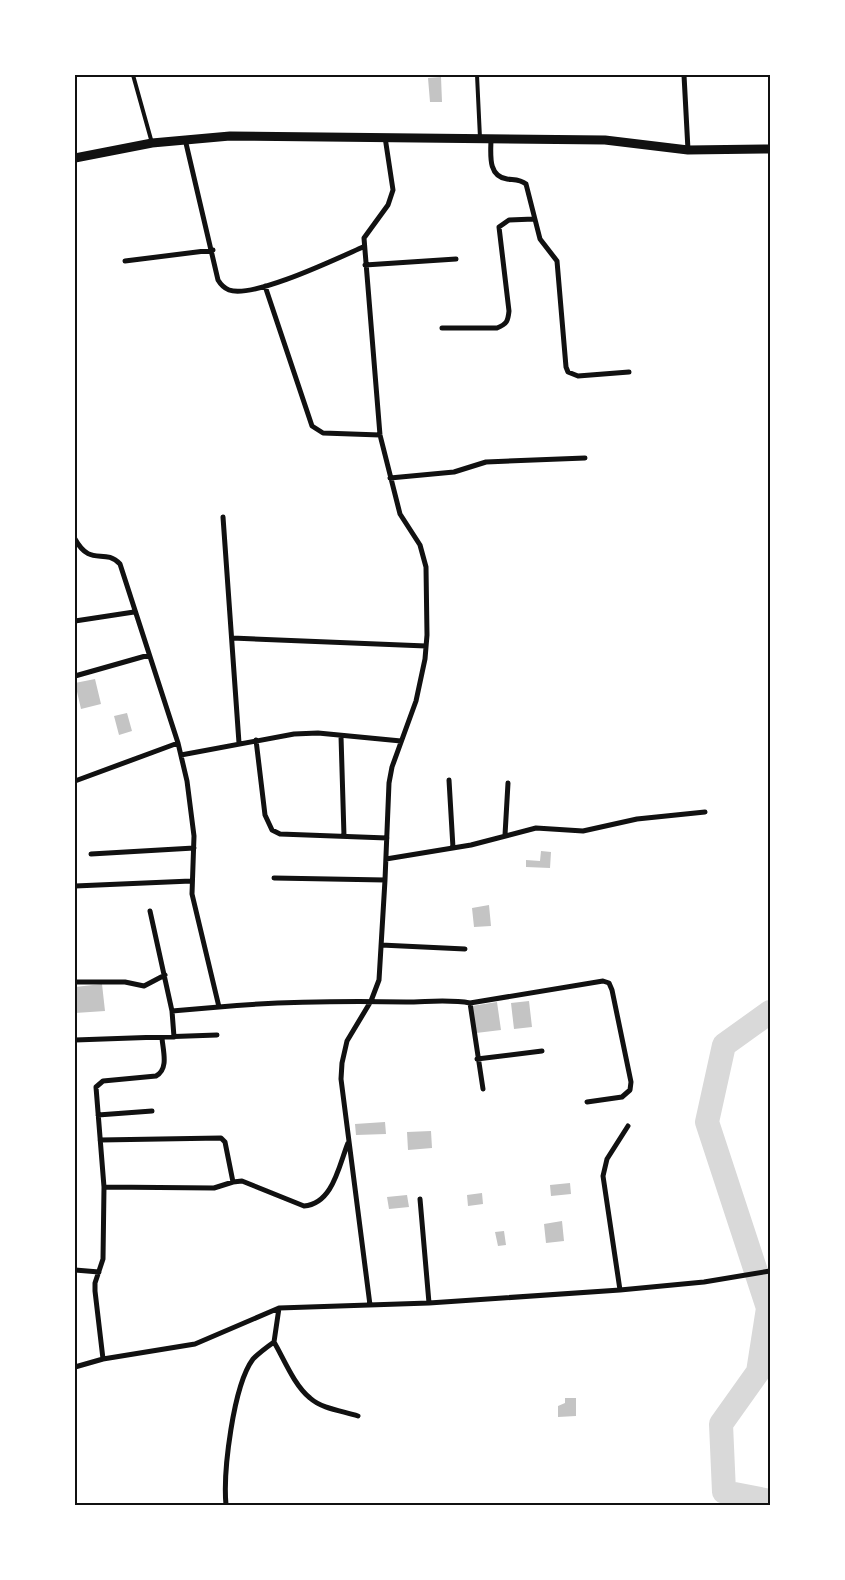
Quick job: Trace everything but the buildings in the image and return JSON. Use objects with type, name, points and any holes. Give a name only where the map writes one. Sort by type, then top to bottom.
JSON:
[{"type":"street","points":[[684,75],[688,150]]},
{"type":"street","points":[[75,158],[152,143],[230,136],[605,140],[688,150],[770,149]]},
{"type":"street","points":[[370,1305],[348,1143],[341,1079],[342,1063],[347,1041],[371,1001],[378,980],[386,880],[388,783],[416,701],[426,646],[428,609],[424,555],[400,514],[380,435],[364,238],[367,231],[392,199],[393,190],[385,137]]},
{"type":"street","points":[[491,138],[491,164],[494,172],[498,177],[522,181],[526,184],[540,239],[558,261],[568,372],[572,376],[629,372]]},
{"type":"street","points":[[185,139],[213,250],[218,280],[223,287],[231,291],[265,286],[364,247]]},
{"type":"street","points":[[442,328],[498,328],[504,325],[508,320],[499,227],[509,220],[534,219]]},
{"type":"street","points":[[125,261],[213,250]]},
{"type":"street","points":[[365,265],[456,259]]},
{"type":"street","points":[[265,286],[312,426],[317,431],[323,433],[380,435]]},
{"type":"street","points":[[390,478],[454,472],[486,462],[585,458]]},
{"type":"street","points":[[224,517],[239,743]]},
{"type":"street","points":[[75,539],[82,551],[90,556],[115,559],[120,564],[178,743],[187,781],[194,848],[191,881],[194,904],[219,1007]]},
{"type":"street","points":[[75,621],[134,612]]},
{"type":"street","points":[[232,638],[426,646]]},
{"type":"street","points":[[75,676],[149,655]]},
{"type":"street","points":[[181,755],[294,734],[401,741]]},
{"type":"street","points":[[341,736],[344,836]]},
{"type":"street","points":[[256,740],[265,815],[272,830],[280,834],[387,838]]},
{"type":"street","points":[[75,781],[178,743]]},
{"type":"street","points":[[449,780],[453,848]]},
{"type":"street","points":[[505,835],[508,783]]},
{"type":"street","points":[[386,859],[453,848],[536,828],[584,831],[637,820],[705,812]]},
{"type":"street","points":[[91,854],[194,848]]},
{"type":"street","points":[[274,878],[386,880]]},
{"type":"street","points":[[75,886],[191,881]]},
{"type":"street","points":[[150,911],[165,975],[172,1012],[174,1037]]},
{"type":"street","points":[[380,945],[465,950]]},
{"type":"street","points":[[75,982],[125,982],[144,986],[165,975]]},
{"type":"street","points":[[172,1012],[267,1002],[457,1000],[470,1002],[596,981],[609,983],[631,1082],[630,1090],[622,1097],[587,1102]]},
{"type":"street","points":[[470,1002],[477,1059],[483,1089]]},
{"type":"street","points":[[75,1040],[216,1035]]},
{"type":"street","points":[[103,1359],[95,1291],[102,1259],[104,1187],[96,1087],[102,1081],[156,1076],[162,1073],[164,1068],[162,1038]]},
{"type":"street","points":[[477,1059],[542,1052]]},
{"type":"street","points":[[98,1115],[152,1111]]},
{"type":"street","points":[[620,1290],[603,1176],[607,1160],[628,1126]]},
{"type":"street","points":[[100,1140],[221,1138],[225,1142],[233,1182]]},
{"type":"street","points":[[104,1187],[214,1188],[242,1181],[304,1206],[312,1205],[322,1200],[329,1192],[348,1143]]},
{"type":"street","points":[[420,1199],[429,1303]]},
{"type":"street","points":[[75,1270],[99,1272]]},
{"type":"street","points":[[75,1367],[103,1359],[195,1344],[279,1308],[429,1303],[620,1290],[704,1282],[770,1271]]},
{"type":"street","points":[[279,1308],[274,1342],[310,1399],[322,1405],[358,1416]]},
{"type":"street","points":[[226,1505],[226,1467],[240,1386],[254,1359],[274,1342]]},
{"type":"lane","points":[[134,75],[152,143]]},
{"type":"lane","points":[[477,75],[480,138]]},
{"type":"waterway","points":[[770,1012],[724,1045],[707,1122],[768,1308],[758,1372],[721,1424],[724,1492],[770,1501]]}]
